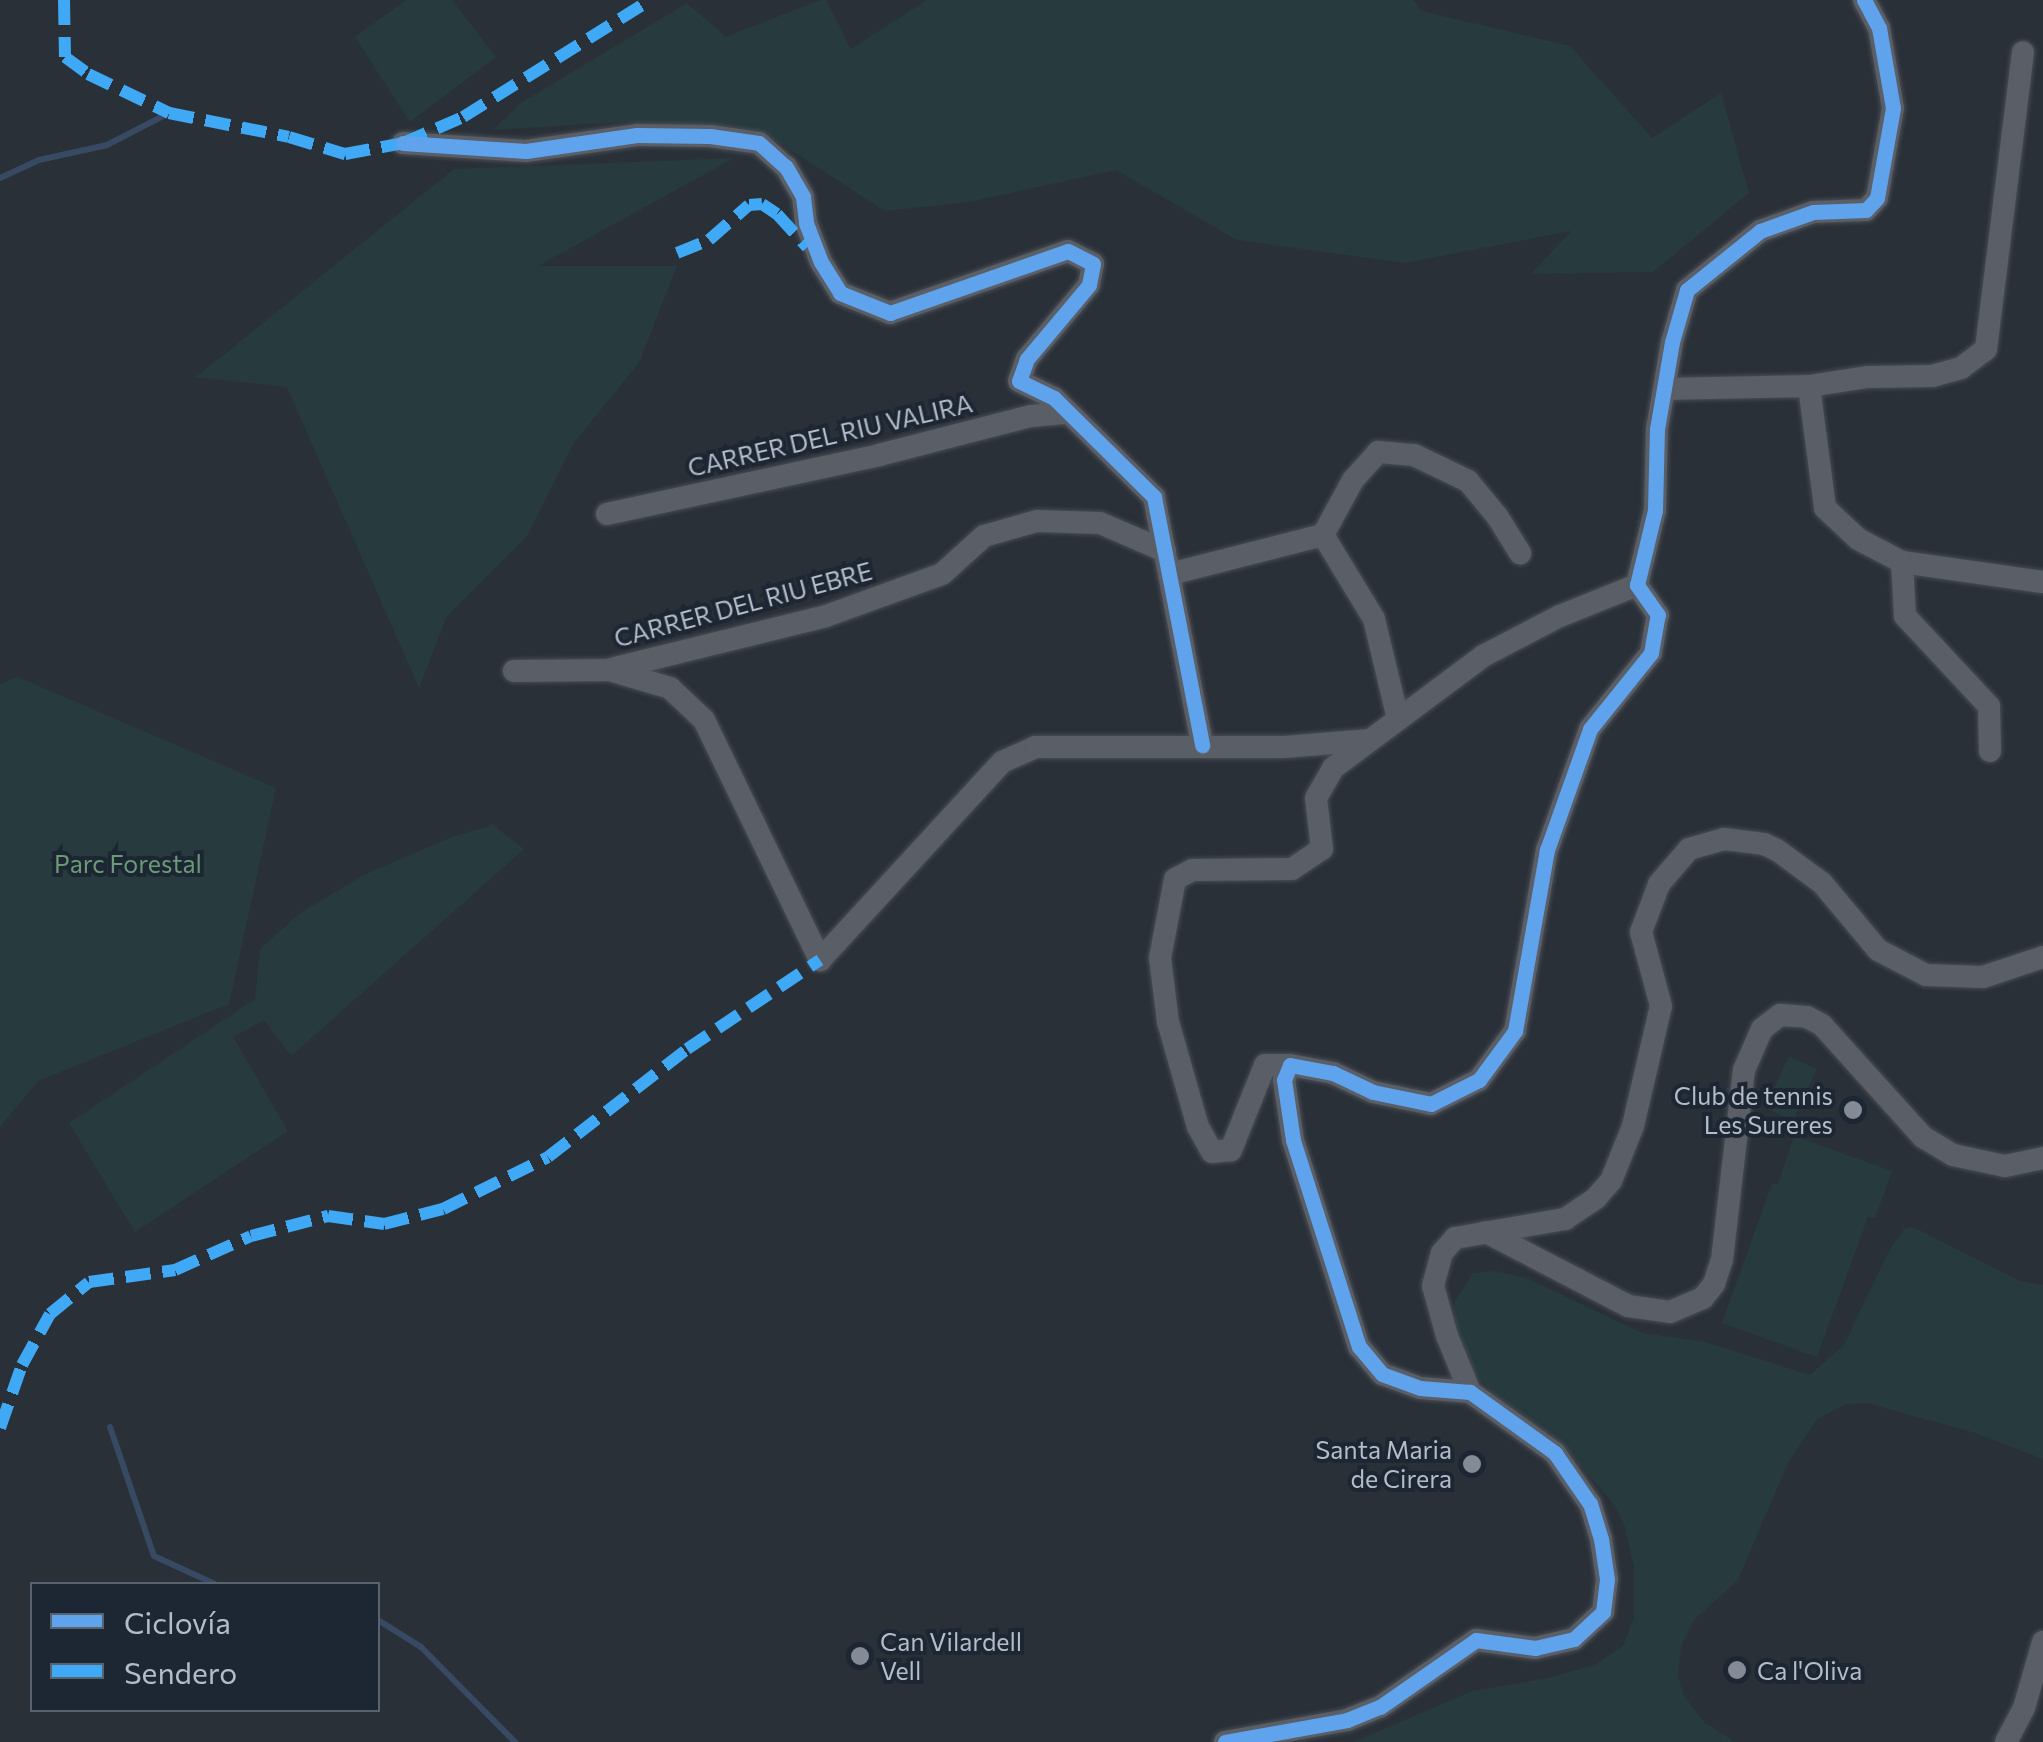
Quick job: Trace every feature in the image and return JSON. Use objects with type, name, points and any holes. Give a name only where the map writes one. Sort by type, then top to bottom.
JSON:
[{"type":"street","points":[[1637,585],[1560,616],[1483,656],[1334,768],[1316,798],[1322,848],[1292,868],[1193,870],[1175,879],[1165,912],[1160,958],[1168,1022],[1198,1127],[1212,1152],[1231,1150],[1265,1065],[1333,1073],[1374,1092],[1431,1104],[1479,1080],[1514,1032],[1547,850],[1590,729],[1651,653],[1658,615],[1637,585],[1655,510],[1657,429],[1687,290],[1760,231],[1813,212],[1866,210],[1877,198],[1893,108],[1879,28],[1864,0]]},
{"type":"street","points":[[1664,389],[1809,386],[1868,377],[1932,376],[1961,368],[1986,349],[2024,52]]},
{"type":"street","points":[[403,143],[526,151],[637,135],[710,136],[758,144],[786,167],[803,197],[806,224],[821,262],[840,292],[890,313],[1068,251],[1094,264],[1089,285],[1027,359],[1019,382],[1054,398],[1154,497],[1202,745]]},
{"type":"street","points":[[1809,386],[1810,420],[1825,508],[1858,538],[1902,562],[2043,582]]},
{"type":"street","name":"CARRER DEL RIU VALIRA","points":[[607,514],[878,456],[1031,416],[1067,414]]},
{"type":"street","points":[[1323,536],[1352,480],[1378,452],[1414,455],[1468,481],[1520,553]]},
{"type":"street","name":"CARRER DEL RIU EBRE","points":[[608,670],[826,616],[942,574],[984,536],[1038,521],[1100,523],[1168,563]]},
{"type":"street","points":[[1168,563],[1323,536]]},
{"type":"street","points":[[1323,536],[1374,619],[1398,719]]},
{"type":"street","points":[[1902,562],[1906,616],[1989,706],[1990,751]]},
{"type":"street","points":[[514,670],[608,670],[670,688],[704,720],[820,960],[1002,762],[1035,747],[1284,747],[1370,740]]},
{"type":"street","points":[[1470,1392],[1446,1336],[1433,1286],[1442,1252],[1456,1238],[1565,1219],[1596,1198],[1622,1162],[1661,1006],[1642,932],[1659,884],[1689,849],[1724,840],[1764,844],[1777,850],[1822,883],[1878,950],[1926,975],[1983,978],[2043,956]]},
{"type":"street","points":[[1486,1232],[1628,1306],[1670,1312],[1703,1298],[1714,1284],[1722,1260],[1744,1070],[1762,1028],[1780,1015],[1807,1017],[1822,1025],[1923,1137],[1953,1155],[2005,1166],[2043,1158]]},
{"type":"street","points":[[1224,1742],[1348,1720],[1380,1707],[1476,1640],[1535,1648],[1574,1640],[1602,1612],[1608,1579],[1590,1504],[1555,1453],[1470,1392],[1420,1388],[1382,1374],[1359,1347],[1293,1140],[1284,1080],[1290,1065]]},
{"type":"street","points":[[2006,1742],[2024,1708],[2043,1642]]},
{"type":"green space","points":[[406,0],[452,0],[496,57],[410,122],[355,37]]},
{"type":"green space","points":[[826,0],[851,49],[927,0],[1413,0],[1422,11],[1570,46],[1652,138],[1721,93],[1749,193],[1653,272],[1531,274],[1571,231],[1405,263],[1237,240],[1116,170],[969,202],[885,211],[775,140],[626,122],[493,130],[521,103],[687,3],[726,37]]},
{"type":"green space","points":[[734,158],[538,266],[677,266],[639,363],[573,444],[527,536],[447,616],[419,688],[287,387],[196,377],[454,169]]},
{"type":"green space","name":"Parc Forestal","points":[[18,677],[276,788],[229,1004],[38,1081],[0,1127],[0,684]]},
{"type":"green space","points":[[493,825],[524,849],[291,1056],[264,1020],[233,1037],[288,1131],[135,1232],[69,1123],[255,999],[260,949],[300,913],[364,875],[449,838]]},
{"type":"green space","points":[[1789,1056],[1817,1069],[1793,1121],[1765,1108]]},
{"type":"green space","points":[[1794,1136],[1892,1171],[1875,1218],[1868,1217],[1817,1357],[1722,1323],[1772,1184],[1778,1184]]},
{"type":"green space","points":[[1913,1227],[2020,1281],[2043,1285],[2043,1459],[1972,1432],[1867,1403],[1846,1404],[1816,1420],[1787,1465],[1738,1580],[1693,1621],[1681,1647],[1678,1677],[1684,1696],[1704,1722],[1735,1742],[1354,1742],[1472,1691],[1549,1678],[1596,1664],[1623,1646],[1634,1617],[1634,1567],[1624,1524],[1615,1506],[1561,1443],[1500,1399],[1464,1364],[1453,1334],[1455,1301],[1473,1273],[1495,1271],[1526,1278],[1643,1333],[1705,1342],[1810,1375],[1844,1345],[1889,1251],[1904,1229]]},
{"type":"waterway","points":[[0,178],[39,160],[107,145],[169,113]]},
{"type":"waterway","points":[[110,1427],[154,1556],[211,1582]]},
{"type":"waterway","points":[[380,1621],[421,1647],[515,1742]]},
{"type":"marked path","points":[[64,0],[65,57],[88,74],[169,113],[289,137],[345,154],[403,143],[463,117],[650,0]]},
{"type":"marked path","points":[[677,253],[709,240],[749,205],[762,204],[777,214],[807,247]]},
{"type":"marked path","points":[[0,1428],[22,1365],[50,1314],[89,1282],[175,1270],[251,1236],[328,1216],[384,1224],[443,1209],[548,1157],[687,1049],[820,960]]},
{"type":"cycle path","points":[[1225,1742],[1347,1720],[1380,1707],[1476,1640],[1535,1648],[1574,1639],[1603,1612],[1607,1579],[1601,1539],[1590,1504],[1555,1453],[1470,1392],[1420,1388],[1382,1374],[1359,1347],[1293,1140],[1284,1080],[1290,1065],[1333,1073],[1373,1092],[1431,1104],[1479,1080],[1515,1031],[1547,850],[1590,729],[1651,653],[1658,615],[1637,585],[1655,510],[1657,429],[1672,342],[1687,290],[1760,231],[1813,212],[1866,210],[1877,198],[1893,108],[1879,28],[1864,0]]},
{"type":"cycle path","points":[[403,143],[526,151],[637,135],[710,136],[759,143],[786,167],[803,197],[806,223],[821,262],[840,293],[890,313],[1068,251],[1093,264],[1089,285],[1027,359],[1019,381],[1054,398],[1154,497],[1202,745]]},
{"type":"place","name":"Club de tennis Les Sureres","points":[[1853,1110]]},
{"type":"place","name":"Santa Maria de Cirera","points":[[1472,1464]]},
{"type":"place","name":"Can Vilardell Vell","points":[[860,1656]]},
{"type":"place","name":"Ca l'Oliva","points":[[1737,1670]]}]
